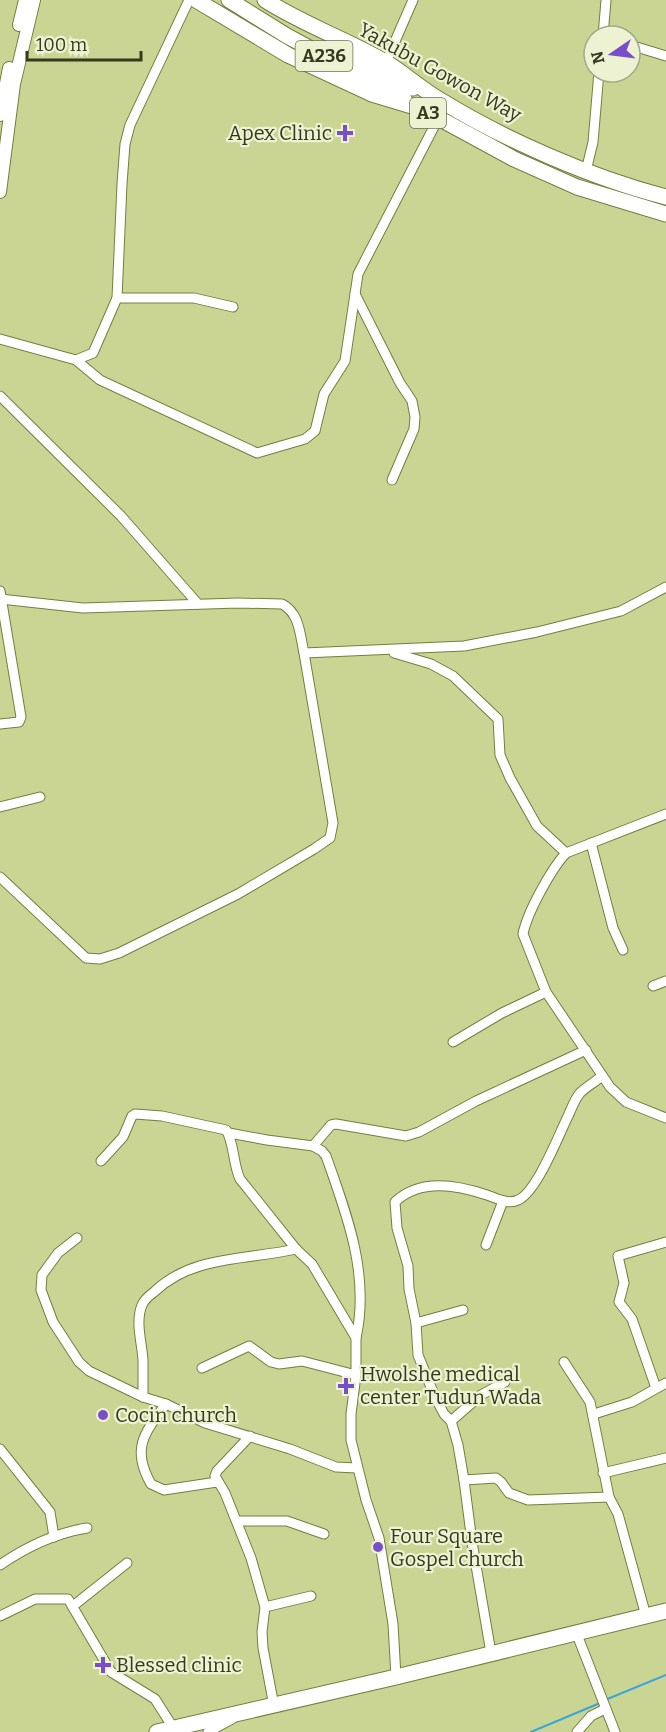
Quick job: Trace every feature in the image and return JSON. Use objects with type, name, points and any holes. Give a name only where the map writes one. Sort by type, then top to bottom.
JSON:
[{"type":"main road","name":"Yakubu Gowon Way","points":[[196,0],[288,55],[372,94],[422,110],[514,159],[577,187],[666,214]]},
{"type":"main road","name":"A236","points":[[229,0],[287,36],[422,110]]},
{"type":"main road","name":"A236","points":[[250,0],[394,80],[438,99]]},
{"type":"main road","name":"Yakubu Gowon Way","points":[[265,0],[299,20],[386,62],[438,99],[518,140],[586,171],[666,197]]},
{"type":"main road","points":[[281,0],[347,44]]},
{"type":"main road","points":[[157,1732],[666,1611]]},
{"type":"street","points":[[0,115],[25,0]]},
{"type":"street","points":[[0,192],[14,84],[34,0]]},
{"type":"street","points":[[76,360],[93,353],[117,298],[125,144],[130,125],[189,0]]},
{"type":"street","points":[[386,62],[412,0]]},
{"type":"street","points":[[604,24],[606,0]]},
{"type":"street","points":[[642,49],[666,56]]},
{"type":"street","points":[[586,171],[593,142],[598,84]]},
{"type":"street","points":[[0,339],[76,360],[100,380],[253,451],[263,452],[305,439],[315,431],[324,394],[345,361],[358,274],[438,119]]},
{"type":"street","points":[[355,294],[400,383],[412,401],[415,417],[414,429],[392,480]]},
{"type":"street","points":[[117,298],[194,298],[233,307]]},
{"type":"street","points":[[0,396],[121,516],[198,604]]},
{"type":"street","points":[[304,653],[464,646],[537,632],[621,611],[666,587]]},
{"type":"street","points":[[0,724],[19,722],[21,717],[0,596],[83,608],[282,604],[294,614],[304,653],[333,823],[330,838],[238,894],[119,953],[100,959],[86,958],[0,877]]},
{"type":"street","points":[[386,651],[431,664],[453,676],[498,719],[500,755],[510,778],[537,826],[566,853]]},
{"type":"street","points":[[0,807],[40,797]]},
{"type":"street","points":[[666,814],[566,853],[550,874],[523,934],[524,942],[540,972],[546,992],[616,1095],[626,1102],[666,1119]]},
{"type":"street","points":[[591,843],[613,928],[624,950]]},
{"type":"street","points":[[653,986],[666,981]]},
{"type":"street","points":[[453,1042],[502,1013],[546,992]]},
{"type":"street","points":[[314,1146],[331,1125],[336,1124],[406,1136],[419,1132],[476,1101],[586,1050]]},
{"type":"street","points":[[491,1653],[471,1542],[464,1480],[455,1432],[451,1421],[444,1414],[435,1397],[418,1355],[408,1266],[397,1228],[395,1202],[421,1186],[433,1185],[465,1189],[503,1201],[513,1202],[525,1196],[538,1178],[580,1093],[602,1076]]},
{"type":"street","points":[[101,1161],[123,1137],[135,1114],[162,1116],[226,1130],[229,1133],[314,1146],[326,1156],[353,1236],[358,1267],[361,1316],[356,1338],[356,1375],[351,1414],[351,1440],[357,1468],[379,1538],[393,1624],[396,1677]]},
{"type":"street","points":[[229,1133],[234,1168],[240,1179],[296,1249],[312,1263],[356,1338]]},
{"type":"street","points":[[486,1245],[503,1201]]},
{"type":"street","points":[[77,1238],[58,1252],[42,1275],[41,1290],[53,1322],[79,1362],[89,1371],[205,1423],[290,1449],[336,1467],[357,1468]]},
{"type":"street","points":[[656,1388],[632,1319],[619,1302],[624,1283],[618,1256],[666,1242]]},
{"type":"street","points":[[143,1397],[143,1360],[139,1319],[142,1304],[163,1283],[210,1262],[269,1255],[296,1249]]},
{"type":"street","points":[[416,1323],[463,1310]]},
{"type":"street","points":[[202,1368],[249,1346],[271,1362],[279,1364],[302,1361],[356,1375]]},
{"type":"street","points":[[564,1362],[586,1392],[594,1414],[609,1497],[618,1514],[646,1616]]},
{"type":"street","points":[[451,1421],[481,1395],[505,1382]]},
{"type":"street","points":[[594,1414],[632,1401],[666,1383]]},
{"type":"street","points":[[166,1404],[147,1429],[140,1448],[141,1462],[151,1484],[164,1490],[217,1482]]},
{"type":"street","points":[[250,1436],[216,1471],[215,1476],[225,1493],[251,1557],[265,1607],[263,1648],[274,1706]]},
{"type":"street","points":[[0,1449],[50,1512],[54,1537]]},
{"type":"street","points":[[603,1473],[666,1458]]},
{"type":"street","points":[[464,1480],[496,1478],[509,1493],[528,1500],[609,1497]]},
{"type":"street","points":[[237,1521],[287,1521],[324,1534]]},
{"type":"street","points":[[0,1564],[67,1531],[87,1528]]},
{"type":"street","points":[[73,1606],[127,1563]]},
{"type":"street","points":[[265,1607],[311,1596]]},
{"type":"street","points":[[0,1616],[35,1599],[68,1599],[111,1671],[155,1699],[174,1728]]},
{"type":"street","points":[[576,1632],[615,1732]]},
{"type":"street","points":[[577,1732],[591,1716],[604,1706]]},
{"type":"street","points":[[208,1732],[242,1713]]},
{"type":"waterway","points":[[605,1700],[666,1675]]},
{"type":"waterway","points":[[531,1732],[600,1703]]},
{"type":"place","name":"Apex Clinic","points":[[345,133]]},
{"type":"place","name":"Hwolshe medical center Tudun Wada","points":[[346,1386]]},
{"type":"place","name":"Cocin church","points":[[103,1415]]},
{"type":"place","name":"Four Square Gospel church","points":[[378,1547]]},
{"type":"place","name":"Blessed clinic","points":[[103,1665]]}]
